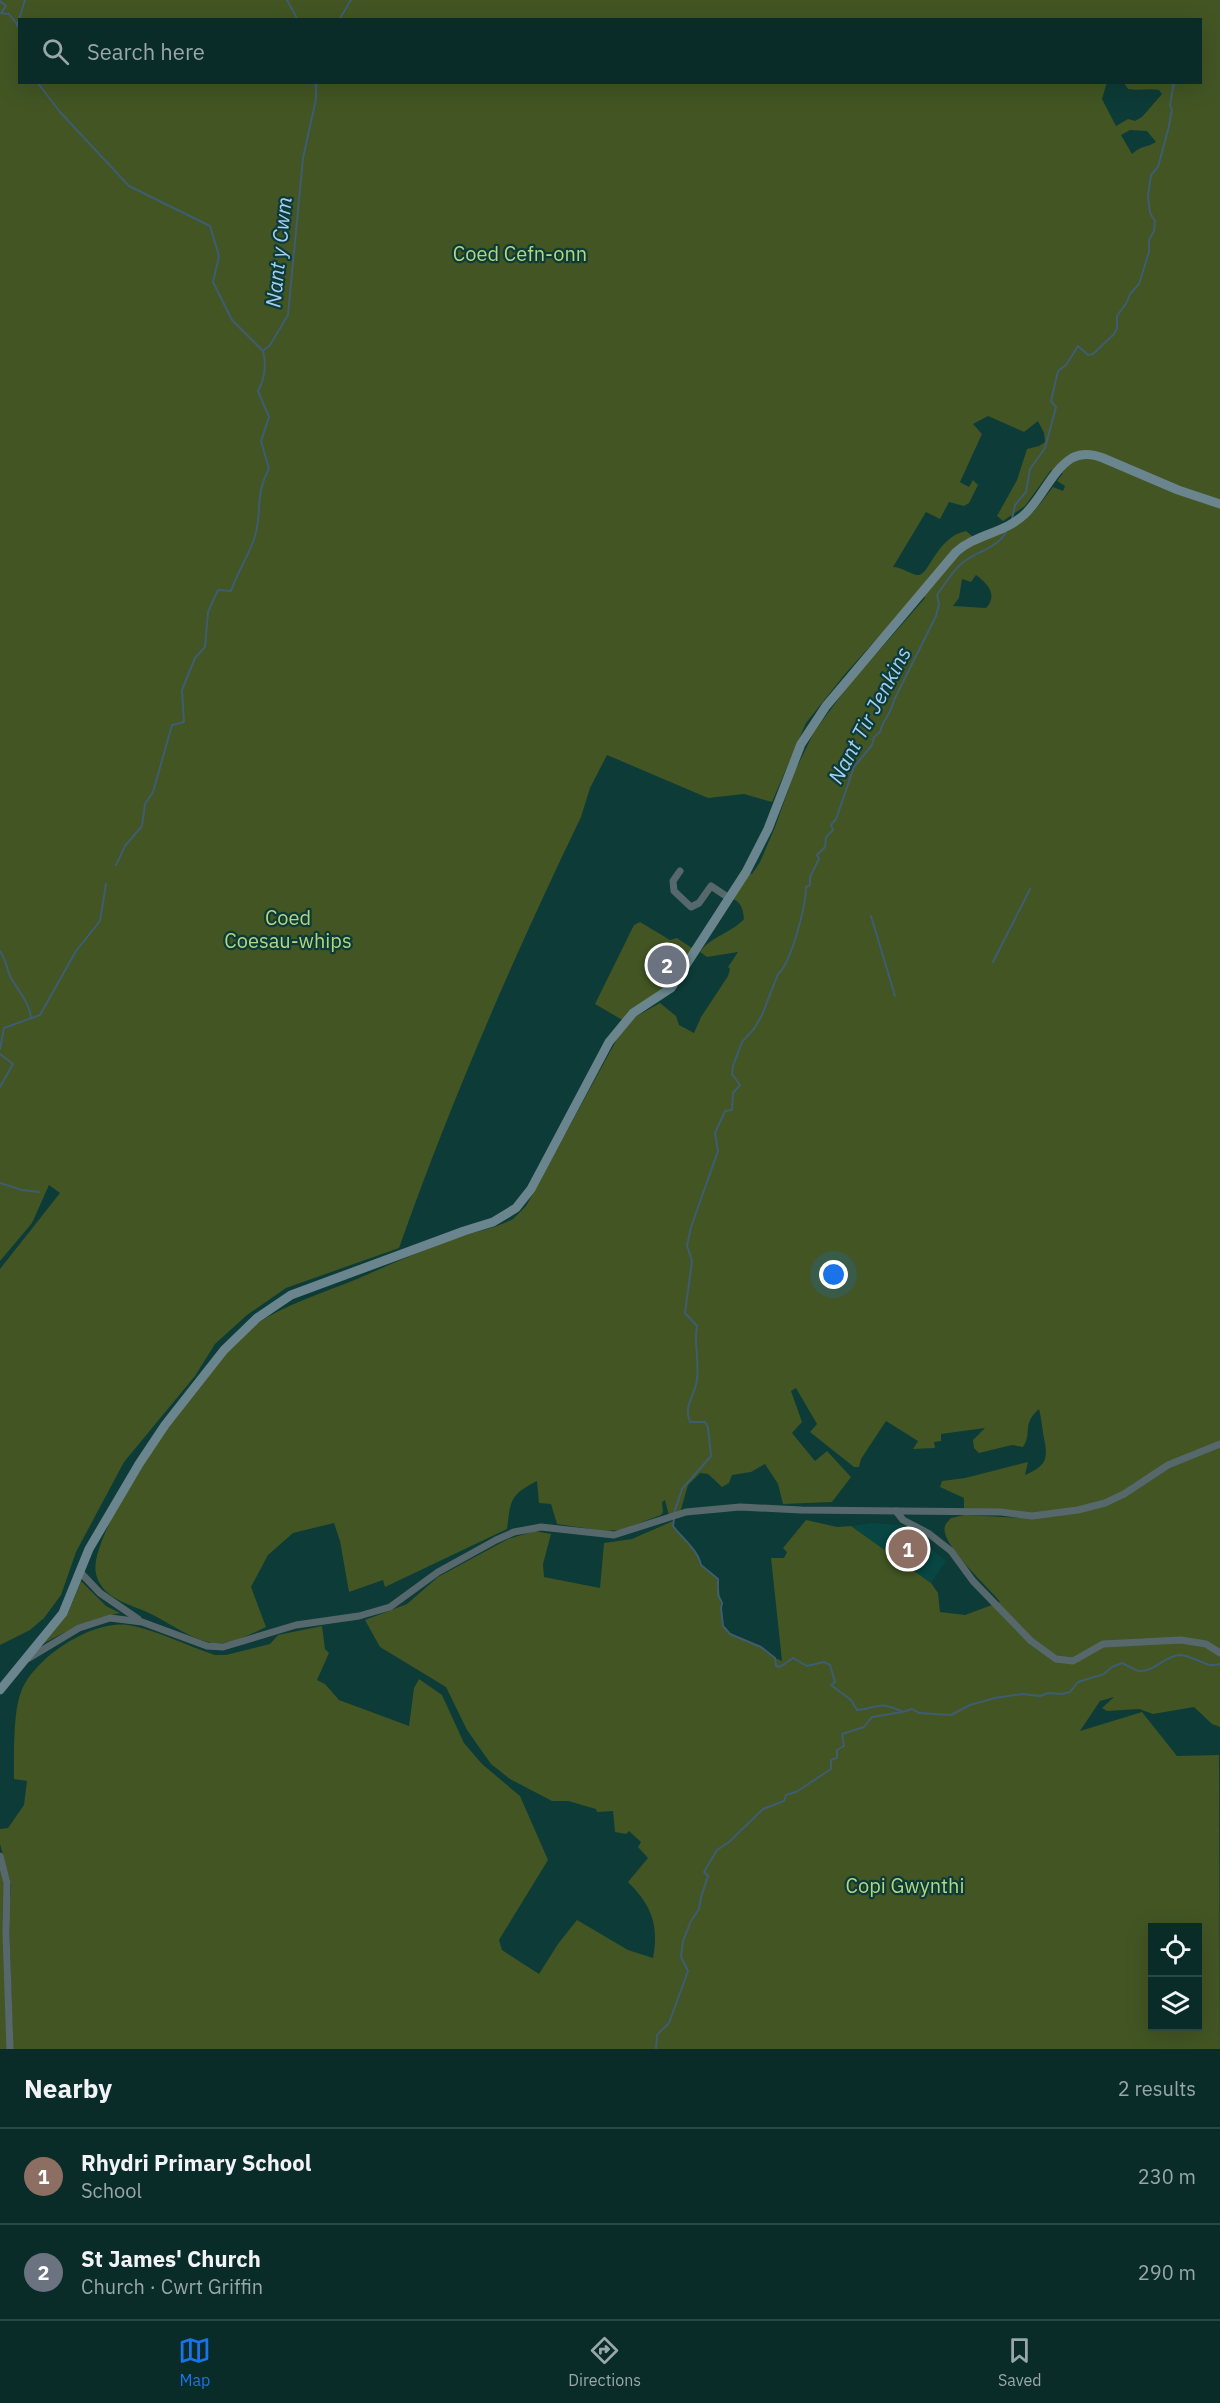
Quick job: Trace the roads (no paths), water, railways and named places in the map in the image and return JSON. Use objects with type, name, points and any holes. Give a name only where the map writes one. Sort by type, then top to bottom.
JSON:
[{"type":"street","points":[[0,1690],[63,1614],[89,1549],[165,1425],[224,1350],[257,1318],[291,1295],[493,1222],[522,1202],[609,1042],[633,1014],[671,988],[729,898],[762,844],[801,744],[826,705],[956,552],[970,541],[1019,519],[1033,506],[1066,462],[1083,454],[1093,454],[1178,490],[1220,504]]},
{"type":"street","points":[[680,871],[673,881],[674,891],[691,906],[696,906],[711,886],[729,898]]},
{"type":"street","points":[[26,1659],[79,1628],[110,1618],[142,1622],[207,1646],[223,1647],[296,1625],[345,1620],[390,1607],[451,1563],[496,1540],[527,1529],[556,1527],[614,1535],[680,1513],[740,1507],[801,1510],[1001,1512],[1032,1516],[1078,1510],[1124,1494],[1168,1465],[1220,1444]]},
{"type":"street","points":[[896,1511],[903,1520],[928,1533],[951,1551],[973,1581],[1031,1641],[1056,1659],[1073,1661],[1102,1644],[1180,1640],[1206,1644],[1220,1653]]},
{"type":"street","points":[[80,1572],[100,1593],[142,1622]]},
{"type":"street","points":[[0,1856],[7,1883],[6,1933],[10,2049]]},
{"type":"waterway","points":[[19,18],[25,0]]},
{"type":"waterway","points":[[287,0],[297,18]]},
{"type":"waterway","name":"Nant y Cwm","points":[[340,18],[351,0]]},
{"type":"waterway","points":[[0,1],[6,6],[1,13],[9,14],[18,25]]},
{"type":"waterway","points":[[39,84],[60,112],[129,186],[210,226],[219,256],[213,282],[232,320],[263,351]]},
{"type":"waterway","name":"Nant y Cwm","points":[[116,865],[125,846],[142,826],[145,804],[153,792],[172,725],[184,722],[182,690],[195,658],[205,647],[208,612],[218,590],[231,591],[257,530],[260,496],[264,478],[269,469],[261,441],[269,417],[258,391],[265,372],[263,351],[270,345],[288,315],[303,158],[316,99],[316,84]]},
{"type":"waterway","name":"Nant Tir Jenkins","points":[[1012,519],[1015,505],[1026,492],[1030,469],[1045,448],[1056,407],[1051,401],[1058,371],[1066,365],[1078,346],[1088,355],[1093,354],[1114,334],[1117,328],[1117,316],[1139,284],[1149,252],[1149,240],[1154,231],[1155,221],[1150,213],[1148,196],[1151,175],[1158,167],[1168,130],[1174,84]]},
{"type":"waterway","name":"Nant Tir Jenkins","points":[[674,1513],[682,1489],[711,1456],[708,1427],[705,1422],[690,1422],[688,1417],[688,1407],[696,1385],[698,1370],[697,1326],[685,1313],[692,1261],[687,1246],[691,1227],[718,1151],[715,1133],[725,1111],[732,1110],[733,1093],[740,1085],[732,1074],[733,1066],[742,1042],[754,1029],[762,1015],[778,974],[788,959],[801,920],[806,887],[810,885],[810,877],[819,859],[817,855],[825,847],[826,837],[833,830],[831,825],[836,819],[854,767],[872,745],[874,737],[880,732],[936,616],[939,604],[937,595],[961,564],[997,543],[1006,532]]},
{"type":"waterway","name":"Nant y Cwm","points":[[0,1049],[4,1028],[40,1015],[76,951],[100,921],[106,884]]},
{"type":"waterway","points":[[993,962],[1030,889]]},
{"type":"waterway","points":[[871,916],[895,996]]},
{"type":"waterway","points":[[0,951],[11,978],[26,1002],[31,1018]]},
{"type":"waterway","name":"Nant y Cwm","points":[[0,1054],[13,1064],[0,1087]]},
{"type":"waterway","name":"Nant y Cwm","points":[[0,1183],[22,1190],[39,1192]]},
{"type":"waterway","name":"Nant Tir Jenkins","points":[[674,1519],[673,1526],[693,1549],[701,1565],[718,1579],[723,1626],[730,1634],[761,1647],[775,1658],[776,1666],[780,1667],[793,1658],[807,1666],[824,1662],[830,1665],[835,1682],[831,1685],[851,1700],[857,1710],[889,1706],[903,1712],[912,1709],[919,1713],[951,1715],[970,1705],[995,1698],[1022,1694],[1040,1696],[1048,1693],[1070,1692],[1078,1682],[1104,1674],[1112,1667],[1122,1663],[1144,1671],[1179,1655],[1210,1665],[1220,1664]]},
{"type":"waterway","points":[[656,2049],[657,2035],[669,2023],[688,1971],[681,1957],[683,1941],[699,1909],[708,1876],[704,1872],[717,1850],[729,1842],[763,1809],[784,1801],[786,1795],[796,1792],[831,1769],[831,1760],[837,1758],[837,1750],[844,1746],[842,1734],[864,1727],[872,1717],[902,1712]]},
{"type":"place","name":"St James' Church","points":[[667,965]]},
{"type":"place","name":"Rhydri Primary School","points":[[908,1549]]},
{"type":"park label","name":"Coed Cefn-onn","points":[[520,253]]},
{"type":"park label","name":"Coed Coesau-whips","points":[[288,928]]},
{"type":"park label","name":"Copi Gwynthi","points":[[905,1885]]}]
